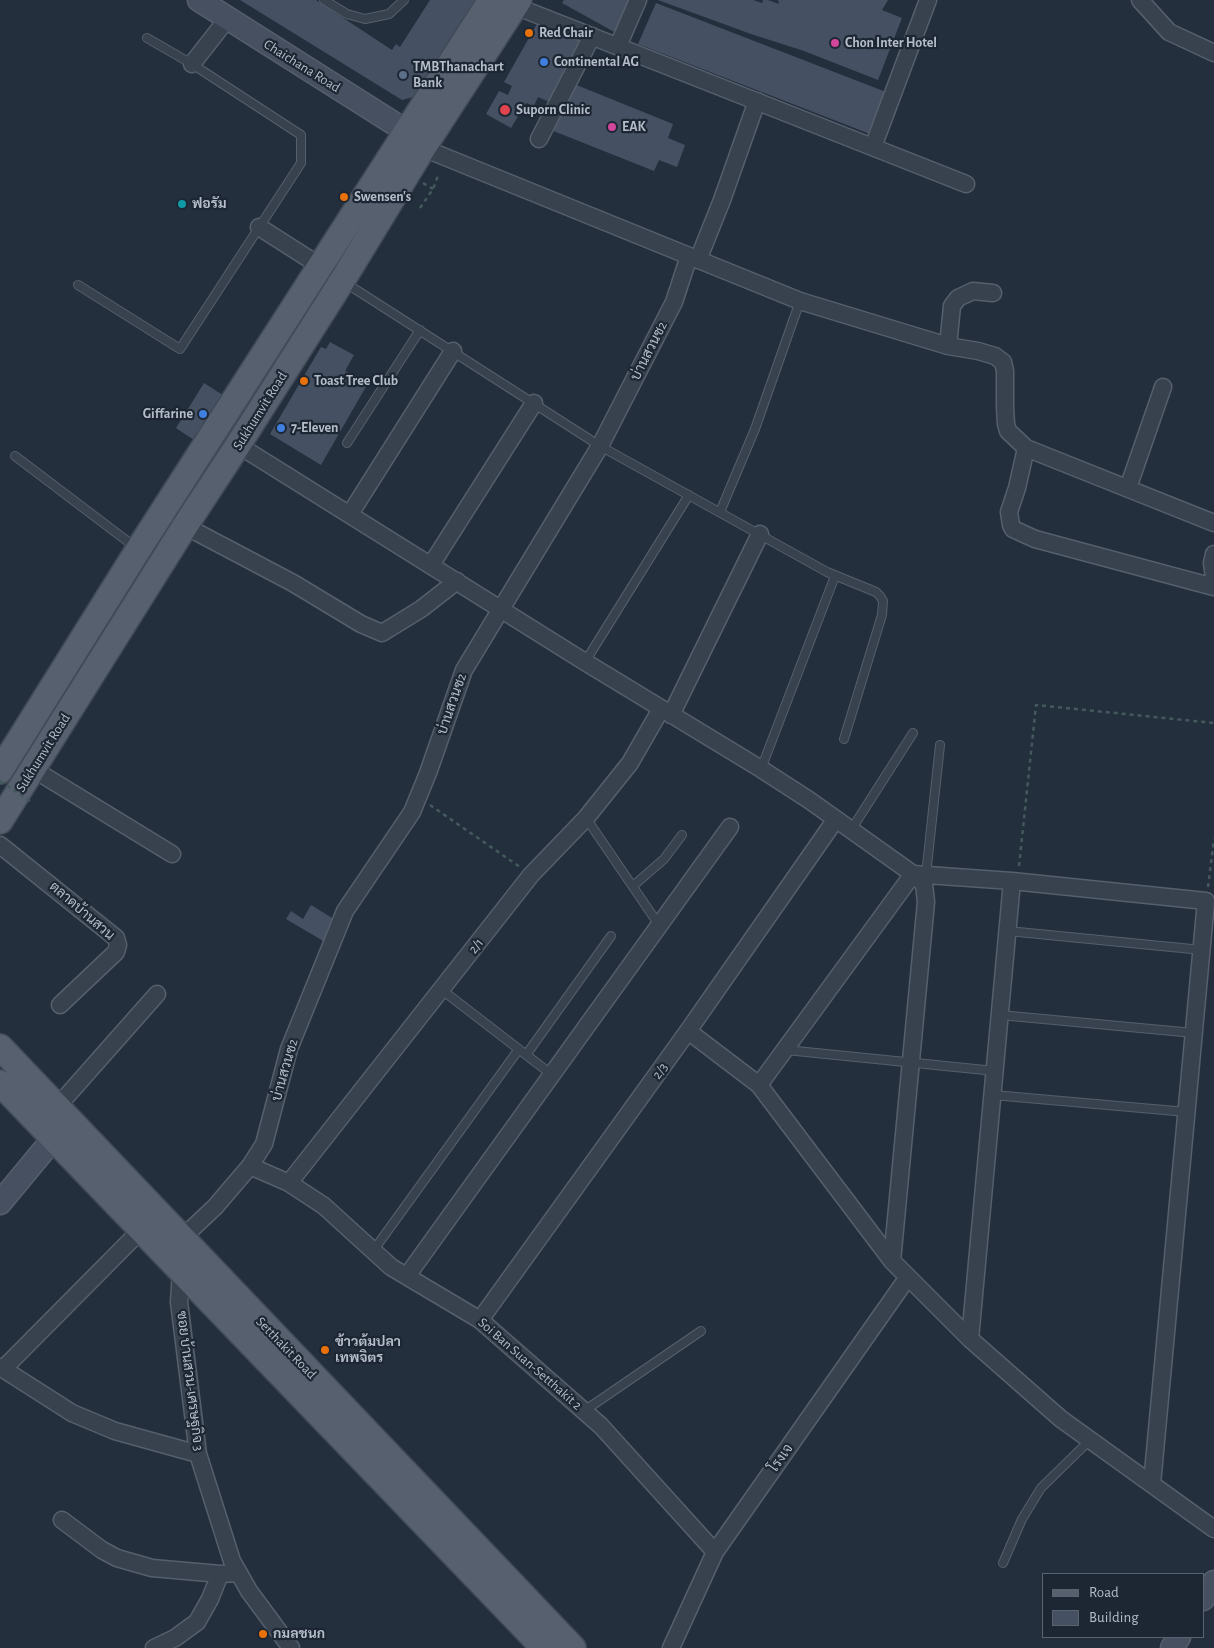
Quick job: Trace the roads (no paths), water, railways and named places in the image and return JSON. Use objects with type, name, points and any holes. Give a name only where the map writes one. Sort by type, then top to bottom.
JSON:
[{"type":"main road","name":"Sukhumvit Road","points":[[0,821],[185,526],[342,281],[415,139],[491,0]]},
{"type":"main road","name":"Sukhumvit Road","points":[[0,771],[138,550],[320,266],[517,3]]},
{"type":"main road","name":"Setthakit Road","points":[[0,1048],[573,1648]]},
{"type":"main road","name":"Setthakit Road","points":[[2,1088],[544,1648]]},
{"type":"street","name":"Chaichana Road","points":[[199,0],[415,139]]},
{"type":"street","points":[[618,46],[638,0]]},
{"type":"street","points":[[873,147],[928,0]]},
{"type":"street","points":[[1140,0],[1170,32],[1214,53]]},
{"type":"street","points":[[517,3],[592,36],[966,184]]},
{"type":"street","points":[[192,64],[228,18]]},
{"type":"street","points":[[539,139],[592,36]]},
{"type":"street","name":"บ่านสวนซ2","points":[[250,1166],[264,1144],[289,1049],[345,911],[412,812],[428,773],[464,670],[600,446],[674,302],[693,258],[722,200],[758,101]]},
{"type":"street","points":[[415,139],[693,258],[800,301],[948,346],[995,356],[1003,362],[1005,371],[1006,424],[1008,432],[1026,448],[1214,523]]},
{"type":"street","points":[[259,227],[320,266]]},
{"type":"street","points":[[948,346],[952,306],[958,298],[973,291],[993,293]]},
{"type":"street","points":[[350,514],[453,352]]},
{"type":"street","points":[[1128,488],[1163,387]]},
{"type":"street","points":[[431,565],[534,403]]},
{"type":"street","points":[[238,445],[761,770],[919,874],[1015,881],[1206,901],[1152,1484]]},
{"type":"street","points":[[1026,448],[1017,488],[1009,512],[1010,525],[1013,529],[1035,540],[1214,587]]},
{"type":"street","points":[[185,526],[293,583],[361,624],[382,633],[421,609],[457,581]]},
{"type":"street","name":"2/1","points":[[288,1183],[532,875],[586,818],[630,763],[666,712],[760,534]]},
{"type":"street","points":[[1214,554],[1212,563],[1214,578]]},
{"type":"street","points":[[33,769],[172,854]]},
{"type":"street","name":"2/3","points":[[480,1320],[688,1032],[836,820]]},
{"type":"street","points":[[407,1276],[730,827]]},
{"type":"street","name":"ตลาดบ้านสวน","points":[[0,845],[116,938],[118,945],[116,952],[60,1005]]},
{"type":"street","points":[[759,1085],[919,874]]},
{"type":"street","points":[[892,1261],[926,902],[924,884],[919,874]]},
{"type":"street","points":[[970,1339],[1008,930],[1015,881]]},
{"type":"street","points":[[57,1107],[157,994]]},
{"type":"street","points":[[688,1032],[759,1085],[892,1261],[970,1339],[1061,1419],[1214,1529]]},
{"type":"street","points":[[0,1203],[53,1139]]},
{"type":"street","points":[[182,1238],[215,1206],[250,1166]]},
{"type":"street","name":"Soi Ban Suan-Setthakit 2","points":[[250,1166],[288,1183],[324,1206],[391,1267],[480,1320],[601,1426],[715,1552]]},
{"type":"street","points":[[140,1230],[2,1368],[72,1413],[115,1431],[198,1454]]},
{"type":"street","name":"ซอย บ้านสวน-เศรษฐกิจ 3","points":[[180,1272],[179,1302],[198,1454],[232,1561],[249,1591],[291,1648]]},
{"type":"street","name":"โรงเจ","points":[[672,1648],[715,1552],[908,1277]]},
{"type":"street","points":[[62,1520],[102,1550],[118,1558],[152,1568],[220,1574],[239,1573]]},
{"type":"street","points":[[154,1648],[175,1638],[197,1622],[210,1599],[220,1574]]},
{"type":"street","points":[[1204,1597],[1214,1582]]},
{"type":"lane","points":[[324,0],[347,14],[365,19],[389,14],[404,0]]},
{"type":"lane","points":[[78,285],[180,349],[301,163],[301,135],[192,64],[147,38]]},
{"type":"lane","points":[[342,281],[600,446],[836,576],[876,592],[883,601],[882,615],[844,739]]},
{"type":"lane","points":[[720,512],[755,429],[800,301]]},
{"type":"lane","points":[[347,443],[420,330]]},
{"type":"lane","points":[[15,456],[138,550]]},
{"type":"lane","points":[[585,662],[689,495]]},
{"type":"lane","points":[[761,770],[836,576]]},
{"type":"lane","points":[[851,830],[913,733]]},
{"type":"lane","points":[[919,874],[940,745]]},
{"type":"lane","points":[[586,818],[659,925]]},
{"type":"lane","points":[[633,886],[664,859],[682,835]]},
{"type":"lane","points":[[1008,930],[1202,950]]},
{"type":"lane","points":[[526,1055],[611,936]]},
{"type":"lane","points":[[442,990],[552,1074]]},
{"type":"lane","points":[[1000,1015],[1194,1032]]},
{"type":"lane","points":[[373,1251],[519,1049]]},
{"type":"lane","points":[[784,1050],[995,1072]]},
{"type":"lane","points":[[993,1096],[1187,1112]]},
{"type":"lane","points":[[584,1411],[701,1331]]},
{"type":"lane","points":[[1003,1563],[1022,1519],[1041,1488],[1090,1440]]},
{"type":"place","name":"Red Chair","points":[[529,33]]},
{"type":"place","name":"Chon Inter Hotel","points":[[835,43]]},
{"type":"place","name":"Continental AG","points":[[544,62]]},
{"type":"place","name":"TMBThanachart Bank","points":[[403,75]]},
{"type":"place","name":"Suporn Clinic","points":[[505,110]]},
{"type":"place","name":"EAK","points":[[612,127]]},
{"type":"place","name":"Swensen's","points":[[344,197]]},
{"type":"place","name":"ฟอรัม","points":[[182,204]]},
{"type":"place","name":"Toast Tree Club","points":[[304,381]]},
{"type":"place","name":"Giffarine","points":[[203,414]]},
{"type":"place","name":"7-Eleven","points":[[281,428]]},
{"type":"place","name":"ข้าวต้มปลา เทพจิตร","points":[[325,1350]]},
{"type":"place","name":"กมลชนก","points":[[263,1634]]}]
